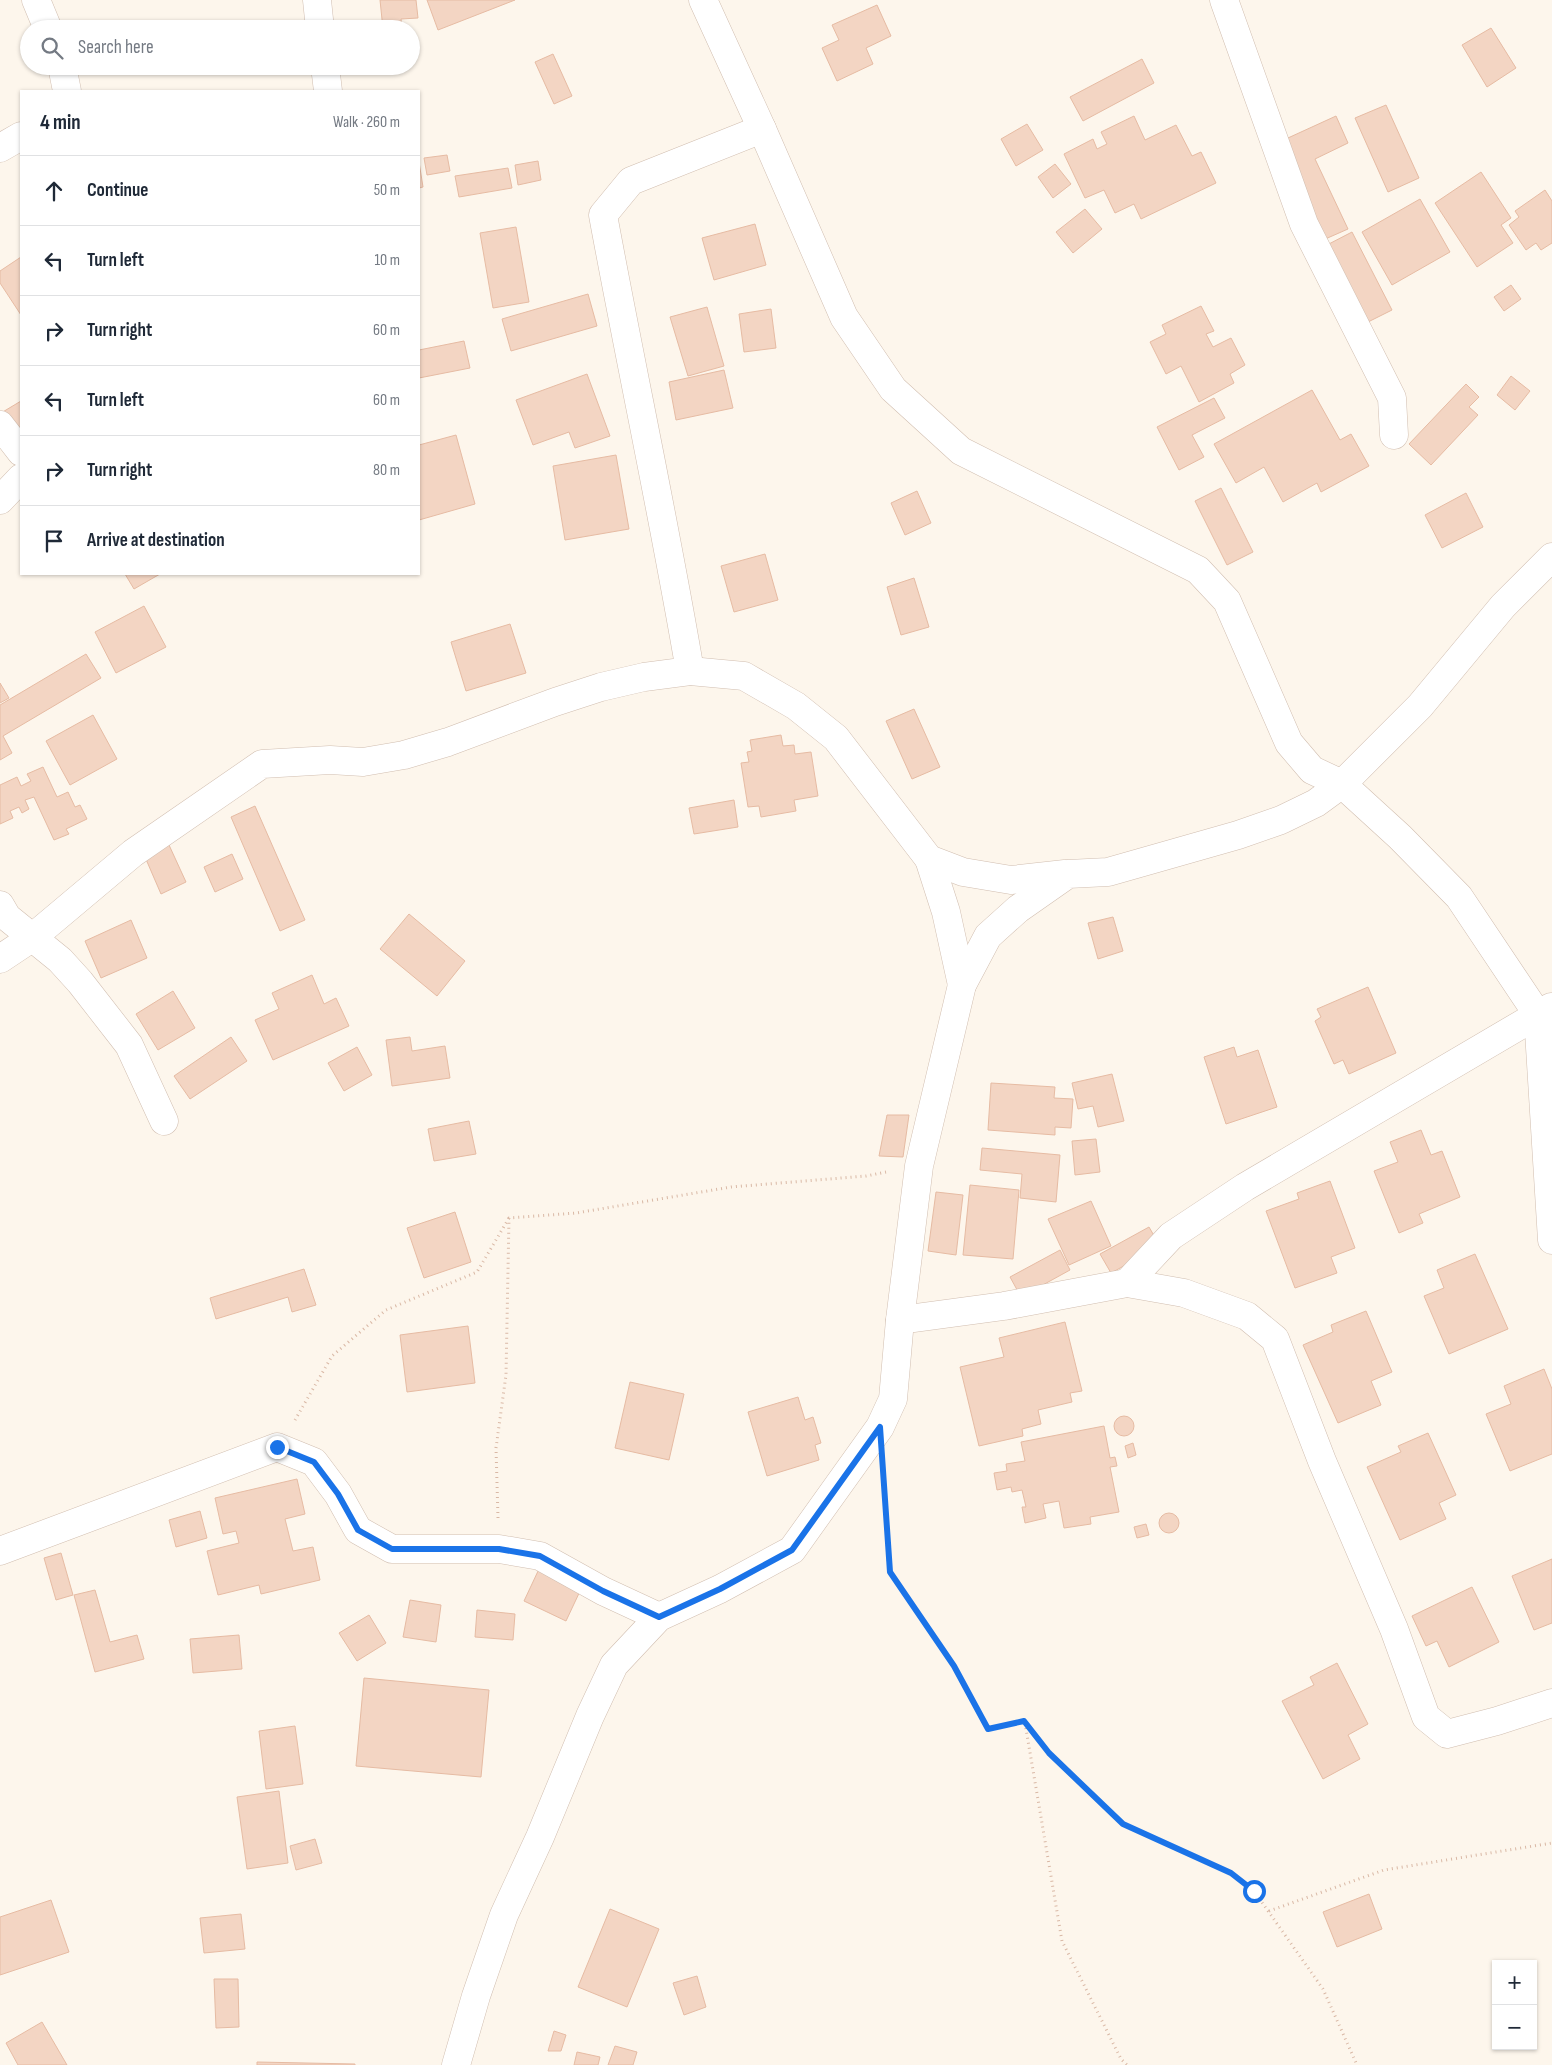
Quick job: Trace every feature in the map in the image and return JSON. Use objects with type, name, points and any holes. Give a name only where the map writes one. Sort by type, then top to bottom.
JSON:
[{"type":"street","points":[[36,0],[44,20]]},
{"type":"street","points":[[317,0],[319,20]]},
{"type":"street","points":[[703,0],[844,317],[893,389],[960,451],[1198,570],[1227,601],[1289,743],[1312,770],[1342,784],[1400,837],[1459,898],[1545,1011],[1552,1240]]},
{"type":"street","points":[[1224,0],[1304,224],[1392,398],[1394,435]]},
{"type":"street","points":[[64,75],[67,90]]},
{"type":"street","points":[[326,75],[328,90]]},
{"type":"street","points":[[690,671],[671,559],[603,215],[631,181],[762,129]]},
{"type":"street","points":[[0,148],[20,137]]},
{"type":"street","points":[[0,425],[20,451]]},
{"type":"street","points":[[0,500],[20,479]]},
{"type":"street","points":[[929,859],[963,872],[1012,880],[1108,872],[1238,835],[1290,816],[1316,803],[1342,784],[1420,706],[1503,606],[1552,557]]},
{"type":"street","points":[[0,959],[33,937],[132,853],[262,764],[330,760],[363,762],[404,755],[448,742],[554,702],[601,687],[644,677],[690,671],[744,676],[796,706],[836,738],[929,859],[946,912],[962,985]]},
{"type":"street","points":[[456,2065],[476,1996],[504,1915],[540,1838],[590,1716],[614,1665],[659,1617],[720,1589],[792,1550],[880,1427],[892,1399],[919,1166],[962,985],[988,936],[1018,910],[1068,874]]},
{"type":"street","points":[[0,905],[7,917],[60,960],[80,982],[129,1045],[164,1122]]},
{"type":"street","points":[[1127,1284],[1171,1236],[1245,1187],[1545,1011]]},
{"type":"street","points":[[900,1320],[1004,1306],[1127,1284],[1184,1293],[1247,1316],[1275,1338],[1319,1452],[1394,1629],[1426,1717],[1447,1734],[1497,1721],[1552,1703]]},
{"type":"street","points":[[0,1551],[277,1447],[314,1462],[338,1494],[358,1530],[392,1549],[499,1549],[540,1556],[603,1591],[659,1617]]},
{"type":"path","points":[[509,1218],[576,1213],[732,1187],[866,1176],[919,1166]]},
{"type":"path","points":[[277,1447],[305,1406],[332,1356],[386,1310],[477,1272],[509,1218]]},
{"type":"path","points":[[499,1549],[496,1448],[506,1375],[509,1218]]},
{"type":"path","points":[[883,1475],[890,1572],[954,1666],[988,1729],[1024,1721]]},
{"type":"path","points":[[1024,1721],[1049,1753],[1123,1824],[1231,1873],[1254,1891],[1323,1989],[1357,2065]]},
{"type":"path","points":[[1024,1721],[1062,1941],[1121,2059],[1127,2065]]},
{"type":"path","points":[[1268,1911],[1384,1870],[1552,1843]]},
{"type":"building","points":[[380,0],[416,0],[418,18],[382,20]]},
{"type":"building","points":[[427,0],[515,0],[438,30]]},
{"type":"building","points":[[877,5],[891,36],[866,48],[873,64],[837,81],[822,48],[839,40],[832,25]]},
{"type":"building","points":[[1491,28],[1516,68],[1487,87],[1462,45]]},
{"type":"building","points":[[553,54],[572,96],[554,104],[535,62]]},
{"type":"building","points":[[1142,59],[1154,83],[1083,121],[1070,97]]},
{"type":"building","points":[[1386,105],[1419,178],[1388,192],[1355,118]]},
{"type":"building","points":[[1134,116],[1145,140],[1176,125],[1192,156],[1201,152],[1216,183],[1141,219],[1134,204],[1115,213],[1104,190],[1085,198],[1064,154],[1093,139],[1097,149],[1107,144],[1101,132]]},
{"type":"building","points":[[1336,116],[1348,143],[1315,159],[1348,229],[1323,240],[1277,143]]},
{"type":"building","points":[[1027,124],[1043,150],[1016,166],[1001,139]]},
{"type":"building","points":[[447,155],[450,171],[427,175],[424,158]]},
{"type":"building","points":[[538,161],[541,180],[518,185],[515,165]]},
{"type":"building","points":[[1055,164],[1071,184],[1053,198],[1038,177]]},
{"type":"building","points":[[420,168],[423,187],[420,188]]},
{"type":"building","points":[[508,168],[512,188],[459,197],[455,176]]},
{"type":"building","points":[[1481,172],[1511,218],[1501,225],[1513,243],[1477,267],[1435,203]]},
{"type":"building","points":[[1545,190],[1552,201],[1552,243],[1541,250],[1536,243],[1526,250],[1509,225],[1519,217],[1515,211]]},
{"type":"building","points":[[1420,199],[1450,252],[1392,285],[1362,232]]},
{"type":"building","points":[[1085,209],[1102,229],[1073,253],[1056,232]]},
{"type":"building","points":[[755,224],[766,265],[714,280],[702,238]]},
{"type":"building","points":[[516,227],[529,302],[493,308],[480,233]]},
{"type":"building","points":[[1352,232],[1392,310],[1364,324],[1325,246]]},
{"type":"building","points":[[20,258],[20,313],[0,283],[0,271]]},
{"type":"building","points":[[1511,285],[1521,299],[1504,311],[1494,297]]},
{"type":"building","points":[[588,294],[597,326],[511,351],[502,319]]},
{"type":"building","points":[[1201,306],[1214,331],[1206,334],[1213,347],[1231,338],[1245,365],[1230,374],[1234,383],[1199,402],[1181,366],[1166,374],[1150,342],[1166,334],[1162,325]]},
{"type":"building","points":[[707,307],[724,366],[688,376],[670,317]]},
{"type":"building","points":[[771,309],[776,348],[744,352],[739,314]]},
{"type":"building","points":[[464,341],[470,368],[420,378],[420,350]]},
{"type":"building","points":[[724,370],[733,408],[676,420],[669,382]]},
{"type":"building","points":[[587,374],[610,436],[575,448],[569,432],[533,445],[516,400]]},
{"type":"building","points":[[1511,376],[1530,391],[1515,410],[1497,395]]},
{"type":"building","points":[[1466,384],[1479,397],[1469,407],[1478,415],[1431,465],[1409,444]]},
{"type":"building","points":[[1312,390],[1340,440],[1351,434],[1369,466],[1321,492],[1317,483],[1283,502],[1264,467],[1236,483],[1214,444]]},
{"type":"building","points":[[1214,398],[1225,418],[1192,435],[1204,457],[1179,470],[1157,427]]},
{"type":"building","points":[[20,402],[20,443],[1,413]]},
{"type":"building","points":[[456,435],[475,504],[420,520],[420,445]]},
{"type":"building","points":[[616,455],[629,529],[565,540],[553,466]]},
{"type":"building","points":[[1221,488],[1253,552],[1227,565],[1195,501]]},
{"type":"building","points":[[917,491],[931,523],[905,535],[891,503]]},
{"type":"building","points":[[1466,493],[1483,527],[1442,548],[1425,515]]},
{"type":"building","points":[[765,554],[778,600],[734,612],[721,566]]},
{"type":"building","points":[[126,575],[158,575],[134,589]]},
{"type":"building","points":[[914,578],[929,627],[901,635],[887,587]]},
{"type":"building","points":[[144,606],[166,647],[116,673],[95,632]]},
{"type":"building","points":[[510,624],[526,673],[466,691],[451,642]]},
{"type":"building","points":[[86,654],[101,678],[3,736],[12,753],[0,760],[0,705]]},
{"type":"building","points":[[0,683],[9,698],[0,703]]},
{"type":"building","points":[[914,709],[940,767],[912,779],[886,721]]},
{"type":"building","points":[[93,715],[117,759],[70,785],[46,741]]},
{"type":"building","points":[[781,735],[783,746],[794,745],[795,754],[811,752],[818,796],[794,800],[796,811],[761,817],[759,806],[748,807],[741,763],[749,762],[747,752],[752,751],[750,740]]},
{"type":"building","points":[[43,767],[57,797],[68,792],[75,807],[80,805],[87,819],[66,829],[69,834],[54,840],[34,797],[25,800],[29,809],[22,813],[19,807],[10,811],[13,818],[0,824],[0,785],[17,777],[21,786],[31,781],[27,774]]},
{"type":"building","points":[[734,800],[738,827],[694,834],[689,808]]},
{"type":"building","points":[[255,806],[305,920],[280,931],[231,817]]},
{"type":"building","points":[[169,845],[186,882],[161,894],[145,857]]},
{"type":"building","points":[[232,854],[243,879],[215,892],[204,867]]},
{"type":"building","points":[[409,914],[465,961],[437,996],[380,949]]},
{"type":"building","points":[[1113,917],[1123,951],[1098,959],[1088,923]]},
{"type":"building","points":[[131,920],[147,958],[101,978],[85,941]]},
{"type":"building","points":[[312,975],[324,1004],[336,998],[349,1026],[273,1060],[255,1020],[279,1009],[272,993]]},
{"type":"building","points":[[1368,987],[1396,1053],[1349,1074],[1343,1060],[1334,1064],[1315,1021],[1321,1017],[1317,1009]]},
{"type":"building","points":[[173,991],[195,1028],[158,1050],[136,1014]]},
{"type":"building","points":[[231,1037],[247,1061],[190,1099],[174,1076]]},
{"type":"building","points":[[410,1037],[412,1051],[445,1046],[450,1078],[392,1086],[386,1040]]},
{"type":"building","points":[[357,1047],[372,1075],[344,1091],[328,1063]]},
{"type":"building","points":[[1234,1047],[1237,1057],[1258,1050],[1277,1107],[1226,1124],[1204,1057]]},
{"type":"building","points":[[1112,1074],[1124,1121],[1098,1127],[1093,1106],[1078,1109],[1072,1083]]},
{"type":"building","points":[[991,1083],[1055,1087],[1054,1098],[1073,1099],[1071,1128],[1055,1127],[1055,1135],[988,1130]]},
{"type":"building","points":[[887,1115],[909,1115],[903,1157],[879,1156]]},
{"type":"building","points":[[469,1121],[476,1154],[434,1161],[428,1129]]},
{"type":"building","points":[[1421,1130],[1431,1155],[1442,1151],[1460,1197],[1419,1214],[1423,1223],[1399,1233],[1374,1171],[1398,1162],[1390,1142]]},
{"type":"building","points":[[1096,1139],[1100,1172],[1075,1175],[1072,1141]]},
{"type":"building","points":[[982,1148],[1060,1155],[1056,1202],[1020,1198],[1022,1174],[980,1170]]},
{"type":"building","points":[[1330,1181],[1355,1248],[1331,1257],[1337,1273],[1295,1288],[1266,1211],[1299,1199],[1297,1193]]},
{"type":"building","points":[[970,1185],[1019,1190],[1013,1259],[963,1255]]},
{"type":"building","points":[[936,1192],[963,1195],[956,1255],[928,1251]]},
{"type":"building","points":[[1091,1201],[1111,1246],[1069,1265],[1048,1219]]},
{"type":"building","points":[[455,1212],[471,1262],[424,1278],[407,1228]]},
{"type":"building","points":[[1149,1227],[1160,1246],[1111,1273],[1100,1254]]},
{"type":"building","points":[[1060,1250],[1070,1270],[1021,1297],[1010,1277]]},
{"type":"building","points":[[1475,1254],[1508,1329],[1449,1354],[1424,1296],[1444,1288],[1437,1270]]},
{"type":"building","points":[[304,1269],[316,1305],[292,1312],[288,1297],[216,1319],[210,1298]]},
{"type":"building","points":[[1366,1311],[1392,1372],[1371,1381],[1381,1405],[1338,1423],[1303,1345],[1333,1332],[1331,1325]]},
{"type":"building","points":[[1065,1322],[1082,1391],[1070,1393],[1072,1402],[1038,1410],[1041,1424],[1022,1429],[1023,1436],[979,1446],[960,1367],[1004,1357],[999,1338]]},
{"type":"building","points":[[468,1326],[475,1383],[407,1392],[400,1335]]},
{"type":"building","points":[[1544,1369],[1552,1389],[1552,1454],[1510,1471],[1486,1414],[1511,1404],[1504,1386]]},
{"type":"building","points":[[630,1382],[684,1394],[669,1460],[615,1448]]},
{"type":"building","points":[[798,1397],[805,1420],[813,1417],[821,1443],[815,1445],[819,1460],[767,1476],[748,1412]]},
{"type":"building","points":[[1124,1416],[1131,1419],[1134,1426],[1131,1433],[1124,1436],[1117,1433],[1114,1426],[1117,1419]]},
{"type":"building","points":[[1104,1426],[1110,1458],[1115,1457],[1117,1466],[1110,1467],[1119,1512],[1090,1517],[1091,1524],[1064,1528],[1059,1501],[1043,1504],[1046,1518],[1025,1523],[1022,1507],[1026,1507],[1022,1490],[1012,1492],[1011,1487],[997,1490],[994,1473],[1007,1471],[1006,1464],[1025,1461],[1021,1442]]},
{"type":"building","points":[[1428,1433],[1456,1495],[1439,1503],[1446,1519],[1400,1540],[1367,1467],[1401,1452],[1398,1446]]},
{"type":"building","points":[[1133,1443],[1136,1455],[1128,1458],[1125,1446]]},
{"type":"building","points":[[297,1479],[305,1514],[285,1519],[293,1551],[313,1547],[320,1580],[261,1594],[259,1585],[218,1595],[207,1551],[239,1543],[236,1531],[223,1534],[215,1498]]},
{"type":"building","points":[[200,1511],[207,1538],[176,1547],[169,1520]]},
{"type":"building","points":[[1165,1513],[1173,1513],[1179,1519],[1179,1527],[1173,1533],[1165,1533],[1159,1527],[1159,1519]]},
{"type":"building","points":[[1146,1524],[1149,1535],[1137,1538],[1134,1527]]},
{"type":"building","points":[[61,1553],[73,1595],[56,1600],[44,1558]]},
{"type":"building","points":[[1552,1559],[1552,1623],[1534,1630],[1512,1576]]},
{"type":"building","points":[[539,1569],[581,1589],[566,1621],[524,1601]]},
{"type":"building","points":[[1472,1587],[1499,1642],[1449,1667],[1437,1641],[1426,1646],[1412,1616]]},
{"type":"building","points":[[95,1590],[110,1642],[137,1635],[144,1659],[95,1672],[74,1595]]},
{"type":"building","points":[[410,1600],[441,1605],[436,1642],[403,1637]]},
{"type":"building","points":[[477,1610],[515,1614],[513,1640],[475,1637]]},
{"type":"building","points":[[369,1615],[386,1643],[357,1661],[339,1633]]},
{"type":"building","points":[[239,1635],[242,1669],[193,1673],[190,1639]]},
{"type":"building","points":[[1337,1663],[1368,1724],[1348,1735],[1360,1759],[1323,1779],[1282,1701],[1314,1685],[1310,1677]]},
{"type":"building","points":[[364,1678],[489,1690],[481,1777],[356,1766]]},
{"type":"building","points":[[295,1726],[303,1784],[266,1789],[259,1731]]},
{"type":"building","points":[[279,1791],[288,1863],[247,1869],[237,1797]]},
{"type":"building","points":[[315,1839],[322,1863],[296,1870],[290,1846]]},
{"type":"building","points":[[1369,1894],[1382,1929],[1337,1947],[1323,1912]]},
{"type":"building","points":[[51,1900],[69,1952],[0,1975],[0,1917]]},
{"type":"building","points":[[610,1909],[659,1929],[627,2007],[578,1987]]},
{"type":"building","points":[[241,1914],[245,1949],[204,1953],[200,1918]]},
{"type":"building","points":[[697,1976],[706,2007],[684,2015],[673,1983]]},
{"type":"building","points":[[214,1979],[238,1979],[239,2027],[216,2028]]},
{"type":"building","points":[[42,2022],[67,2065],[18,2065],[6,2043]]},
{"type":"building","points":[[554,2031],[566,2035],[561,2051],[548,2051]]},
{"type":"building","points":[[615,2046],[637,2052],[633,2065],[608,2065]]},
{"type":"building","points":[[577,2052],[600,2057],[598,2065],[574,2065]]},
{"type":"building","points":[[257,2062],[355,2064],[355,2065],[257,2065]]},
{"type":"route","points":[[277,1447],[314,1462],[338,1494],[358,1530],[392,1549],[481,1548],[540,1556],[603,1591],[659,1617],[720,1589],[792,1550],[880,1427],[890,1572],[954,1666],[988,1729],[1024,1721],[1049,1753],[1123,1824],[1231,1873],[1254,1891]]}]
